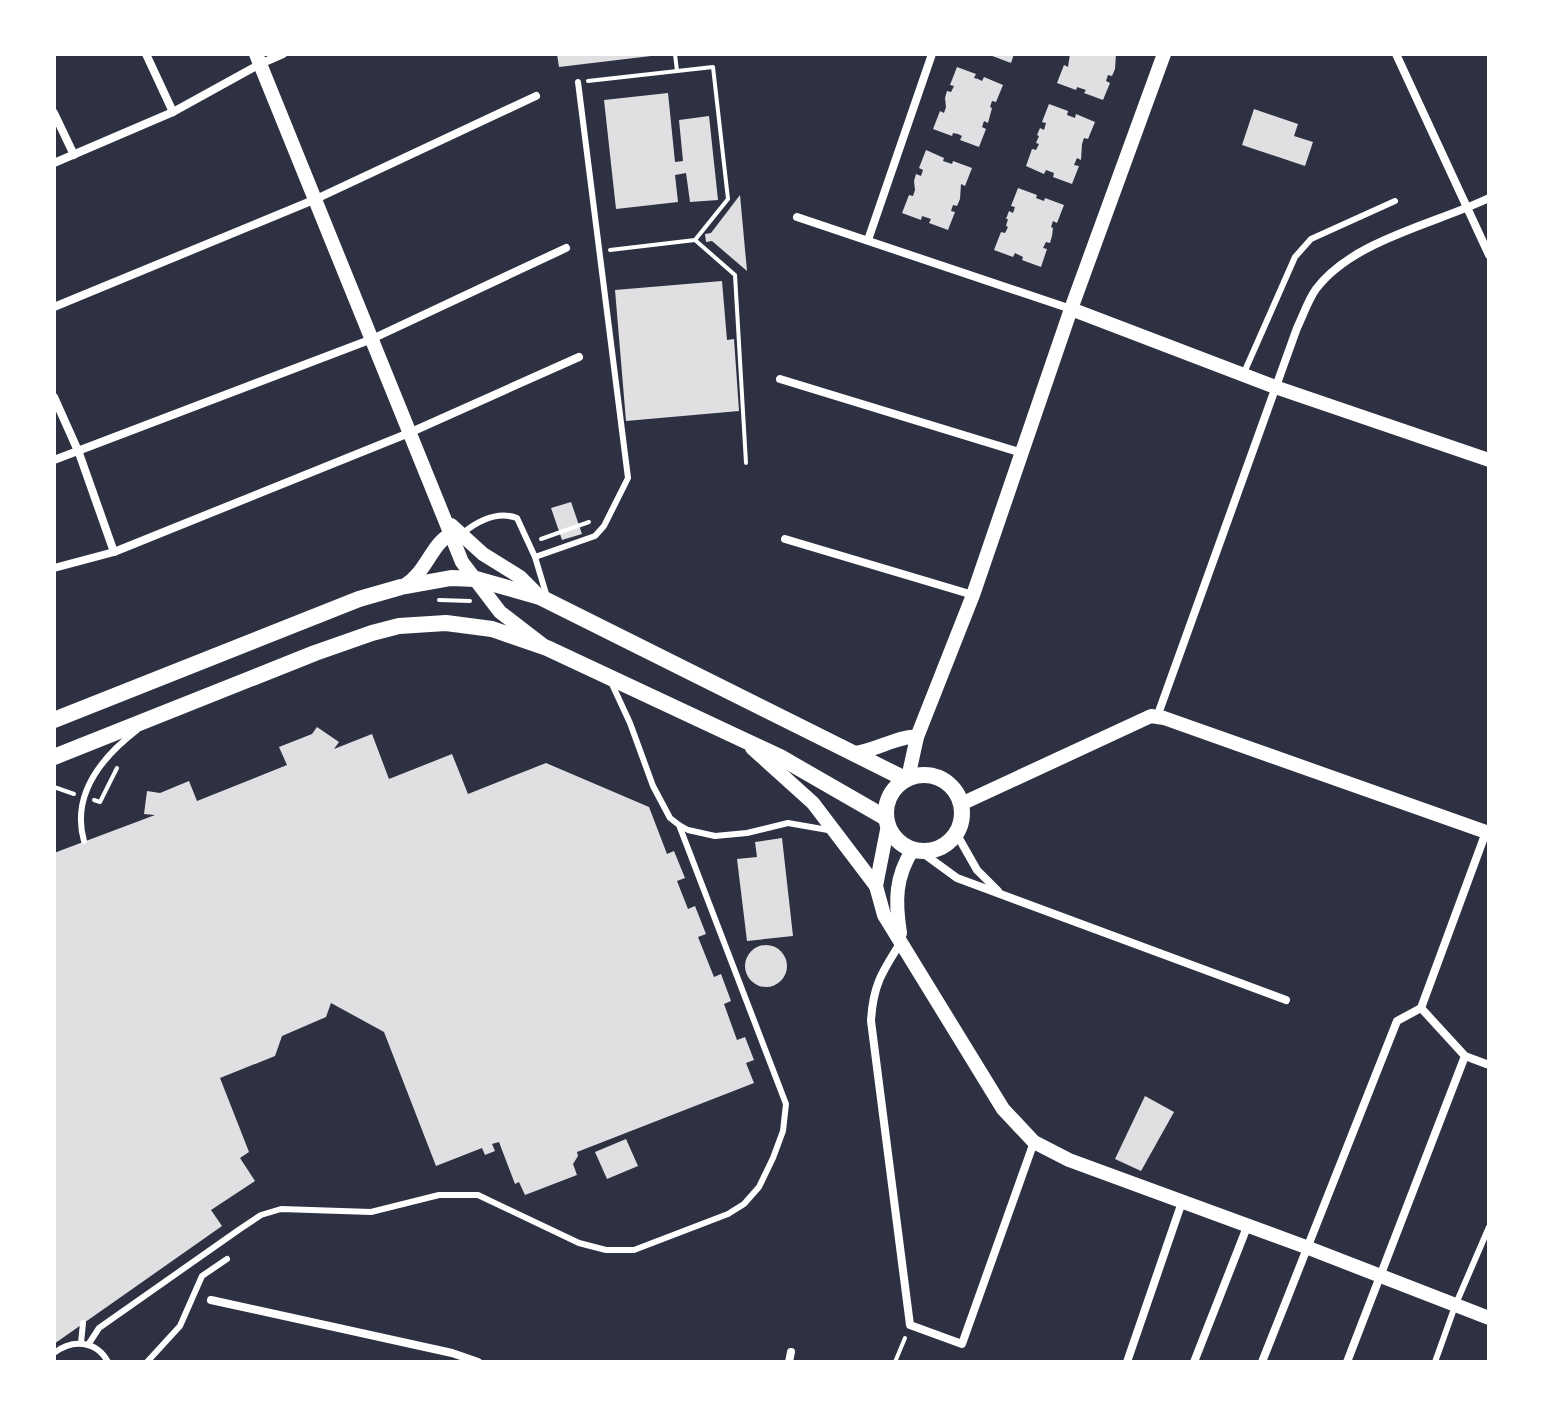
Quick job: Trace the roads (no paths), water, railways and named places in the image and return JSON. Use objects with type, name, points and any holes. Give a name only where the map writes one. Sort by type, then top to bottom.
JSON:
[{"type":"main road","points":[[54,720],[359,599],[451,578],[476,579],[544,599],[906,779]]},
{"type":"main road","points":[[54,757],[315,653],[399,626],[446,623],[492,629],[547,648],[780,757],[887,821],[900,843],[916,850],[940,847],[956,833],[961,819],[961,804],[950,785],[926,774],[906,779],[889,795],[887,821]]},
{"type":"street","points":[[146,54],[173,112]]},
{"type":"street","points":[[54,163],[173,112],[258,59],[283,54]]},
{"type":"street","points":[[868,240],[932,54]]},
{"type":"street","points":[[906,779],[917,737],[973,595],[1071,309],[1164,54]]},
{"type":"street","points":[[1396,54],[1489,255]]},
{"type":"street","points":[[258,59],[409,433],[456,535],[462,562],[492,603],[547,648]]},
{"type":"street","points":[[54,307],[316,199],[536,96]]},
{"type":"street","points":[[54,113],[74,155]]},
{"type":"street","points":[[1157,717],[1278,388],[1297,328],[1315,290],[1343,264],[1376,244],[1489,198]]},
{"type":"street","points":[[797,217],[1071,309],[1278,388],[1489,460]]},
{"type":"street","points":[[54,460],[372,339],[566,248]]},
{"type":"street","points":[[54,568],[114,552],[409,433],[579,357]]},
{"type":"street","points":[[780,379],[1022,453]]},
{"type":"street","points":[[54,397],[79,453],[114,552]]},
{"type":"street","points":[[401,587],[421,572],[439,544],[456,535]]},
{"type":"street","points":[[456,535],[520,577],[544,599]]},
{"type":"street","points":[[785,539],[973,595]]},
{"type":"street","points":[[961,804],[1139,720],[1157,717],[1487,832],[1421,1008],[1397,1021],[1262,1362]]},
{"type":"street","points":[[856,753],[882,747],[907,736],[917,737]]},
{"type":"street","points":[[746,742],[813,803],[876,886],[884,915],[1003,1109],[1034,1142],[1069,1160],[1489,1318]]},
{"type":"street","points":[[876,886],[887,821]]},
{"type":"street","points":[[956,833],[977,870],[998,892]]},
{"type":"street","points":[[1034,1142],[962,1344],[910,1325],[871,1021],[872,995],[879,977],[901,942],[896,905],[901,871],[916,850],[957,878],[1286,1000]]},
{"type":"street","points":[[1421,1008],[1465,1056],[1489,1065]]},
{"type":"street","points":[[1347,1362],[1465,1056]]},
{"type":"street","points":[[1127,1362],[1182,1202]]},
{"type":"street","points":[[1194,1362],[1247,1227]]},
{"type":"street","points":[[211,1300],[452,1353],[478,1362]]},
{"type":"street","points":[[789,1362],[791,1352]]},
{"type":"lane","points":[[535,557],[595,536],[611,514],[628,478],[578,82]]},
{"type":"lane","points":[[1243,375],[1295,257],[1311,239],[1395,201]]},
{"type":"lane","points":[[456,535],[487,518],[517,518],[535,557],[544,599]]},
{"type":"lane","points":[[610,679],[653,786],[670,818],[679,825],[715,836],[792,823],[835,831]]},
{"type":"lane","points":[[84,841],[81,804],[100,766],[125,739],[177,707]]},
{"type":"lane","points":[[84,1344],[99,1328],[125,1309],[261,1215],[281,1209],[371,1212],[439,1195],[478,1195],[579,1243],[606,1250],[634,1250],[728,1214],[744,1204],[759,1187],[773,1158],[783,1131],[786,1104],[679,825]]},
{"type":"lane","points":[[1435,1362],[1489,1227]]},
{"type":"lane","points":[[147,1362],[180,1326],[202,1276],[227,1259]]},
{"type":"lane","points":[[83,1323],[84,1344]]},
{"type":"lane","points":[[54,1353],[63,1346],[84,1344],[96,1348],[108,1362]]}]
